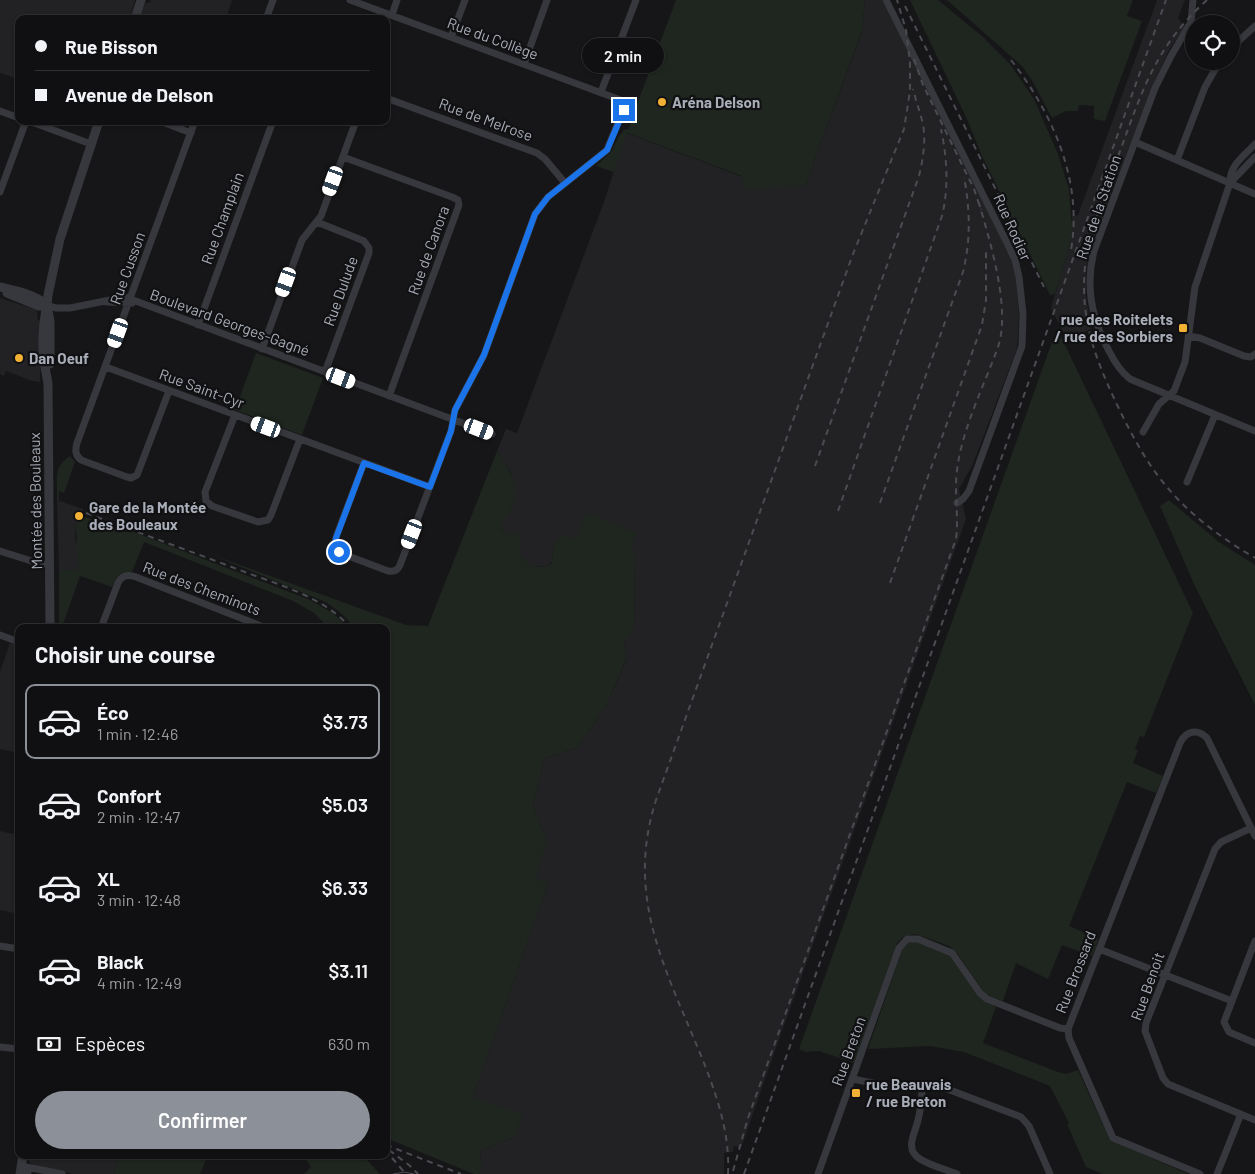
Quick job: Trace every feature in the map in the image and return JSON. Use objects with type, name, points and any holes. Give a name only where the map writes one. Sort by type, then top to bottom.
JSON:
[{"type":"street","points":[[136,15],[141,0]]},
{"type":"street","points":[[267,15],[273,0]]},
{"type":"street","name":"Rue du Collège","points":[[350,0],[626,102],[607,150],[565,184]]},
{"type":"street","points":[[392,15],[397,0]]},
{"type":"street","points":[[451,37],[465,0]]},
{"type":"street","points":[[524,64],[547,0]]},
{"type":"street","points":[[602,92],[636,0]]},
{"type":"street","name":"Rue Rodier","points":[[886,0],[1008,245],[1015,260],[1019,276],[1023,314],[1022,346],[969,491],[962,501],[957,503]]},
{"type":"street","name":"Rue de la Station","points":[[1193,0],[1190,22],[1160,77],[1094,251],[1090,269],[1090,299],[1098,330],[1122,372],[1133,381],[1255,431]]},
{"type":"street","points":[[1240,40],[1255,26]]},
{"type":"street","points":[[1177,160],[1205,87],[1215,70]]},
{"type":"street","name":"Rue de Melrose","points":[[390,99],[537,153],[542,156],[565,184]]},
{"type":"street","points":[[0,111],[15,117]]},
{"type":"street","points":[[0,192],[25,125]]},
{"type":"street","points":[[38,125],[91,144]]},
{"type":"street","name":"Montée des Bouleaux","points":[[50,624],[47,374],[44,361],[44,320],[58,248],[98,125]]},
{"type":"street","points":[[170,125],[191,133]]},
{"type":"street","name":"Rue Cusson","points":[[169,391],[140,472],[134,477],[127,477],[81,460],[76,453],[76,447],[194,125]]},
{"type":"street","name":"Rue Champlain","points":[[198,325],[272,125]]},
{"type":"street","points":[[262,349],[302,240],[321,216],[355,125]]},
{"type":"street","points":[[1135,142],[1255,194]]},
{"type":"street","points":[[1143,432],[1159,404],[1174,392],[1185,362],[1196,282],[1230,183],[1230,174],[1233,168],[1255,144]]},
{"type":"street","name":"Rue de Canora","points":[[343,157],[452,197],[458,200],[459,205],[389,396]]},
{"type":"street","points":[[1230,183],[1255,157]]},
{"type":"street","points":[[364,463],[336,541],[337,551],[388,571],[396,570],[400,565],[451,431],[455,410],[484,355],[535,214],[544,201],[565,184]]},
{"type":"street","name":"Rue Dulude","points":[[317,222],[364,241],[369,248],[369,254],[325,372]]},
{"type":"street","points":[[0,288],[39,306],[47,305]]},
{"type":"street","name":"Boulevard Georges-Gagné","points":[[47,305],[66,308],[121,296],[130,301],[138,302],[492,434]]},
{"type":"street","points":[[1189,336],[1200,338],[1244,356],[1251,357],[1255,354]]},
{"type":"street","name":"Rue Saint-Cyr","points":[[106,367],[430,487]]},
{"type":"street","points":[[235,415],[205,495],[206,501],[212,506],[258,522],[268,520],[300,439]]},
{"type":"street","points":[[1188,482],[1216,415]]},
{"type":"street","points":[[0,551],[50,565]]},
{"type":"street","name":"Rue des Cheminots","points":[[103,624],[120,578],[127,576],[136,577],[256,624]]},
{"type":"street","points":[[0,635],[15,641]]},
{"type":"street","name":"Rue Brossard","points":[[1200,1174],[1113,1138],[1069,1038],[1068,1029],[1184,736],[1192,732],[1199,732],[1207,738],[1251,828]]},
{"type":"street","points":[[1251,828],[1255,836]]},
{"type":"street","name":"Rue Benoit","points":[[1251,828],[1216,846],[1145,1028],[1146,1037],[1165,1080],[1171,1086],[1255,1120]]},
{"type":"street","name":"Rue Breton","points":[[818,1174],[899,948],[906,939],[918,939],[952,953],[980,993],[987,999],[1060,1028],[1068,1029]]},
{"type":"street","points":[[1255,941],[1224,1020],[1227,1030],[1232,1034],[1255,1043]]},
{"type":"street","points":[[0,946],[15,948]]},
{"type":"street","points":[[1099,949],[1232,1001]]},
{"type":"street","points":[[0,1047],[15,1049]]},
{"type":"street","points":[[853,1078],[887,1086],[922,1085],[942,1087],[1024,1119],[1029,1126],[1050,1174]]},
{"type":"street","points":[[922,1085],[918,1120],[911,1141],[912,1149],[916,1156],[922,1160],[957,1174]]},
{"type":"street","points":[[1217,1174],[1241,1114]]},
{"type":"street","points":[[23,1159],[22,1172],[62,1174]]},
{"type":"shaded area","points":[[0,0],[135,0],[131,15],[15,15],[15,78],[0,73]]},
{"type":"shaded area","points":[[151,0],[232,0],[227,15],[141,15],[145,3],[149,3]]},
{"type":"shaded area","points":[[676,0],[865,0],[862,31],[805,186],[744,189],[742,176],[627,133],[614,172],[596,166],[611,152],[625,129],[628,130],[633,117],[628,115],[627,111],[636,107]]},
{"type":"shaded area","points":[[865,0],[882,0],[989,213],[1010,257],[1015,273],[1019,313],[1016,351],[973,464],[959,489],[966,519],[741,1148],[734,1146],[733,1152],[724,1153],[724,1174],[478,1174],[482,1171],[480,1151],[514,1137],[473,1097],[548,884],[535,878],[547,840],[533,806],[544,759],[578,747],[607,704],[626,661],[624,642],[634,626],[635,555],[631,547],[576,539],[554,545],[552,562],[546,567],[531,566],[519,554],[507,535],[500,528],[513,505],[511,473],[497,451],[506,429],[517,433],[604,202],[626,133],[743,177],[805,186],[862,32]]},
{"type":"shaded area","points":[[910,0],[938,0],[983,37],[1010,64],[1034,99],[1058,154],[1069,189],[1072,229],[1069,248],[1055,294],[1050,295],[982,156],[966,117]]},
{"type":"shaded area","points":[[947,0],[1133,0],[1127,16],[1142,21],[1105,121],[1094,119],[1094,106],[1079,105],[1078,111],[1066,111],[1052,118],[1033,82],[1022,66]]},
{"type":"shaded area","points":[[1157,0],[1185,0],[1178,18],[1185,27],[1170,48],[1153,84],[1090,249],[1086,272],[1086,296],[1091,329],[1067,340],[1051,308],[1069,248],[1072,216],[1078,215]]},
{"type":"shaded area","points":[[0,298],[37,310],[38,320],[40,321],[40,382],[32,381],[6,371],[4,376],[0,374]]},
{"type":"shaded area","points":[[1057,328],[1193,613],[1144,737],[1140,736],[1135,749],[1138,750],[1133,763],[1163,776],[1156,793],[1127,782],[1069,926],[1099,939],[1092,956],[1062,945],[1048,979],[1016,963],[1003,1001],[992,998],[984,992],[957,953],[949,946],[916,934],[904,936],[897,943],[854,1063],[819,1051],[806,1052],[799,1049]]},
{"type":"shaded area","points":[[256,353],[323,378],[302,435],[235,410]]},
{"type":"shaded area","points":[[497,451],[515,485],[515,499],[500,528],[507,535],[513,533],[520,535],[519,554],[531,566],[546,567],[552,563],[554,545],[563,534],[576,539],[587,512],[636,533],[631,547],[635,555],[634,627],[624,642],[626,660],[607,704],[578,747],[544,759],[533,806],[547,840],[536,878],[548,884],[473,1097],[523,1114],[514,1137],[480,1151],[482,1171],[478,1174],[390,1140],[390,624],[351,624],[340,612],[323,601],[210,554],[406,625],[428,626]]},
{"type":"shaded area","points":[[70,456],[75,462],[64,493],[59,491],[59,500],[57,500],[58,470],[64,460]]},
{"type":"shaded area","points":[[57,500],[83,509],[83,520],[76,524],[75,539],[78,546],[79,571],[59,570]]},
{"type":"shaded area","points":[[1169,500],[1219,542],[1255,565],[1255,705],[1194,584],[1160,506]]},
{"type":"shaded area","points":[[83,516],[125,532],[134,532],[310,600],[333,613],[345,624],[325,624],[314,613],[293,601],[144,542],[132,572],[120,574],[112,587],[80,576],[63,624],[59,624],[59,570],[79,570],[76,524],[79,524],[79,520],[83,520]]},
{"type":"shaded area","points":[[10,643],[15,644],[15,752],[0,749],[0,672]]},
{"type":"shaded area","points":[[0,831],[15,833],[15,913],[0,910]]},
{"type":"shaded area","points":[[911,941],[948,954],[979,997],[996,1007],[983,1043],[1058,1072],[1066,1074],[1078,1070],[1110,1140],[1188,1174],[1103,1174],[1086,1167],[1067,1124],[1069,1123],[1050,1086],[964,1052],[930,1046],[868,1049],[903,947]]},
{"type":"shaded area","points":[[120,1159],[114,1174],[73,1174],[32,1165],[28,1160]]},
{"type":"shaded area","points":[[120,1159],[206,1159],[200,1174],[114,1174]]},
{"type":"shaded area","points":[[306,1159],[364,1159],[367,1160],[380,1174],[304,1174],[311,1167]]},
{"type":"tram line","points":[[393,1174],[404,1172],[414,1174]]},
{"type":"railway","points":[[728,1174],[725,1131],[714,1090],[654,935],[645,871],[647,836],[656,800],[853,254],[904,129],[910,91],[910,62],[906,30],[897,0]]},
{"type":"railway","points":[[744,1174],[1166,0]]},
{"type":"railway","points":[[1207,0],[1189,18],[1162,53],[1135,110],[1089,241],[1085,265],[1085,309],[1094,350],[1111,391],[1142,452],[1160,479],[1186,508],[1219,535],[1255,558]]},
{"type":"railway","points":[[905,6],[1044,287]]},
{"type":"railway","points":[[914,59],[923,85],[974,189],[981,210]]},
{"type":"railway","points":[[1011,60],[1040,103],[1061,149],[1073,199],[1074,224],[1071,250]]},
{"type":"railway","points":[[815,466],[919,176],[924,150],[924,131],[913,89]]},
{"type":"railway","points":[[838,511],[942,216],[946,194],[946,172],[941,129]]},
{"type":"railway","points":[[880,503],[963,272],[969,224],[964,177]]},
{"type":"railway","points":[[733,1171],[748,1118],[956,539],[956,479],[960,455],[968,423],[998,347],[1001,331],[1001,295],[979,203]]},
{"type":"railway","points":[[890,583],[982,325],[986,300],[986,249]]},
{"type":"railway","points":[[86,513],[297,592],[326,607],[347,624]]},
{"type":"railway","points":[[390,1147],[461,1174]]},
{"type":"railway","points":[[390,1151],[418,1174]]},
{"type":"railway","points":[[392,1158],[406,1174]]},
{"type":"place","name":"Aréna Delson","points":[[662,102]]},
{"type":"place","name":"rue des Roitelets / rue des Sorbiers","points":[[1183,328]]},
{"type":"place","name":"Dan Oeuf","points":[[19,358]]},
{"type":"place","name":"Gare de la Montée des Bouleaux","points":[[79,516]]},
{"type":"place","name":"rue Beauvais / rue Breton","points":[[856,1093]]},
{"type":"route","points":[[339,552],[335,545],[336,538],[364,463],[430,487],[451,431],[455,410],[484,355],[535,214],[548,197],[607,150],[624,110]]}]
